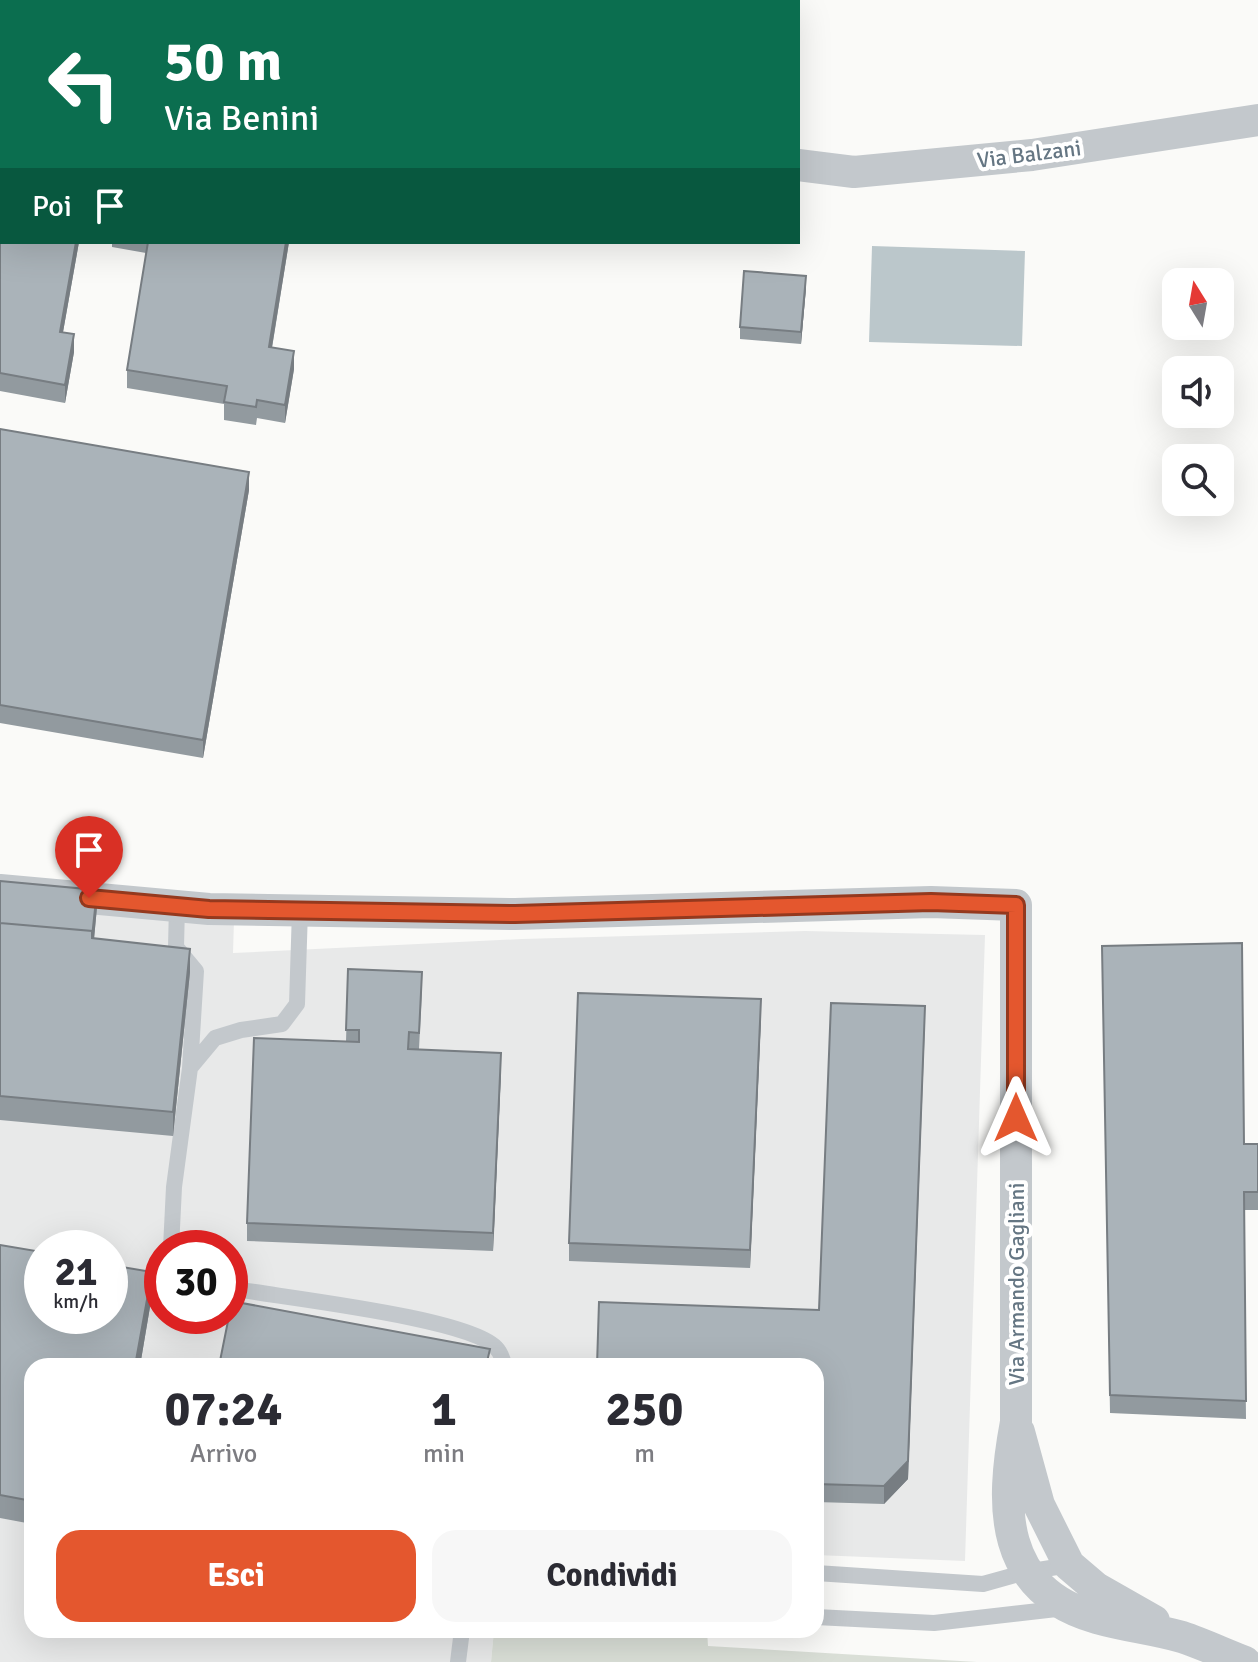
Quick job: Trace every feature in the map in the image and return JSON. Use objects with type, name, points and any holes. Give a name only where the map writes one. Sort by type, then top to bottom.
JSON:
[{"type":"street","name":"Via Balzani","points":[[800,165],[854,172],[1032,155],[1258,120]]},
{"type":"street","points":[[0,890],[209,909],[300,910]]},
{"type":"street","name":"Via Armando Gagliani","points":[[300,910],[515,914],[931,902],[1016,905],[1016,1422],[1007,1467],[1007,1502],[1012,1533],[1026,1572],[1047,1596],[1094,1617],[1181,1637],[1245,1662]]},
{"type":"street","name":"Via Armando Gagliani","points":[[1016,1422],[1039,1505],[1069,1565],[1096,1588],[1181,1637]]},
{"type":"lane","points":[[172,1230],[174,1187],[190,1068],[196,971],[176,947],[177,906]]},
{"type":"lane","points":[[190,1068],[215,1038],[241,1030],[282,1024],[297,1004],[300,910]]},
{"type":"lane","points":[[248,1291],[450,1327],[481,1338],[497,1348],[501,1358]]},
{"type":"lane","points":[[824,1574],[983,1584],[1026,1572],[1069,1565]]},
{"type":"lane","name":"Via Armando Gagliani","points":[[824,1617],[934,1623],[1072,1607]]},
{"type":"lane","points":[[458,1662],[461,1638]]},
{"type":"shaded area","points":[[872,246],[1025,251],[1022,346],[869,342]]},
{"type":"shaded area","points":[[0,900],[234,920],[233,953],[522,939],[805,931],[985,935],[965,1561],[824,1555],[824,1358],[24,1358],[24,1638],[493,1638],[491,1662],[0,1662]]},
{"type":"shaded area","points":[[493,1638],[708,1638],[708,1646],[977,1662],[491,1662]]},
{"type":"building","points":[[0,244],[76,244],[60,332],[74,334],[65,385],[0,373]]},
{"type":"building","points":[[148,244],[286,244],[269,347],[294,351],[285,405],[257,400],[256,407],[224,402],[227,386],[127,370]]},
{"type":"building","points":[[744,271],[806,276],[801,332],[740,327]]},
{"type":"building","points":[[0,429],[249,472],[203,740],[0,705]]},
{"type":"building","points":[[0,881],[97,890],[92,937],[92,931],[0,923]]},
{"type":"building","points":[[0,923],[92,931],[92,938],[190,949],[173,1112],[0,1096]]},
{"type":"building","points":[[1242,943],[1244,1144],[1258,1144],[1258,1192],[1244,1192],[1246,1401],[1110,1395],[1102,946]]},
{"type":"building","points":[[348,969],[422,972],[419,1033],[409,1032],[408,1049],[501,1053],[493,1233],[247,1223],[254,1038],[359,1042],[359,1030],[346,1030]]},
{"type":"building","points":[[578,993],[761,999],[750,1250],[569,1243]]},
{"type":"building","points":[[831,1003],[925,1006],[908,1461],[884,1486],[824,1484],[824,1358],[597,1358],[599,1302],[819,1310]]},
{"type":"building","points":[[0,1245],[24,1249],[24,1334],[128,1334],[128,1268],[144,1271],[144,1316],[136,1358],[24,1358],[24,1500],[0,1495]]},
{"type":"building","points":[[248,1304],[490,1349],[488,1358],[221,1358],[225,1334],[248,1334]]},
{"type":"route","points":[[89,898],[209,909],[515,914],[931,902],[1016,905],[1016,1118]]}]
